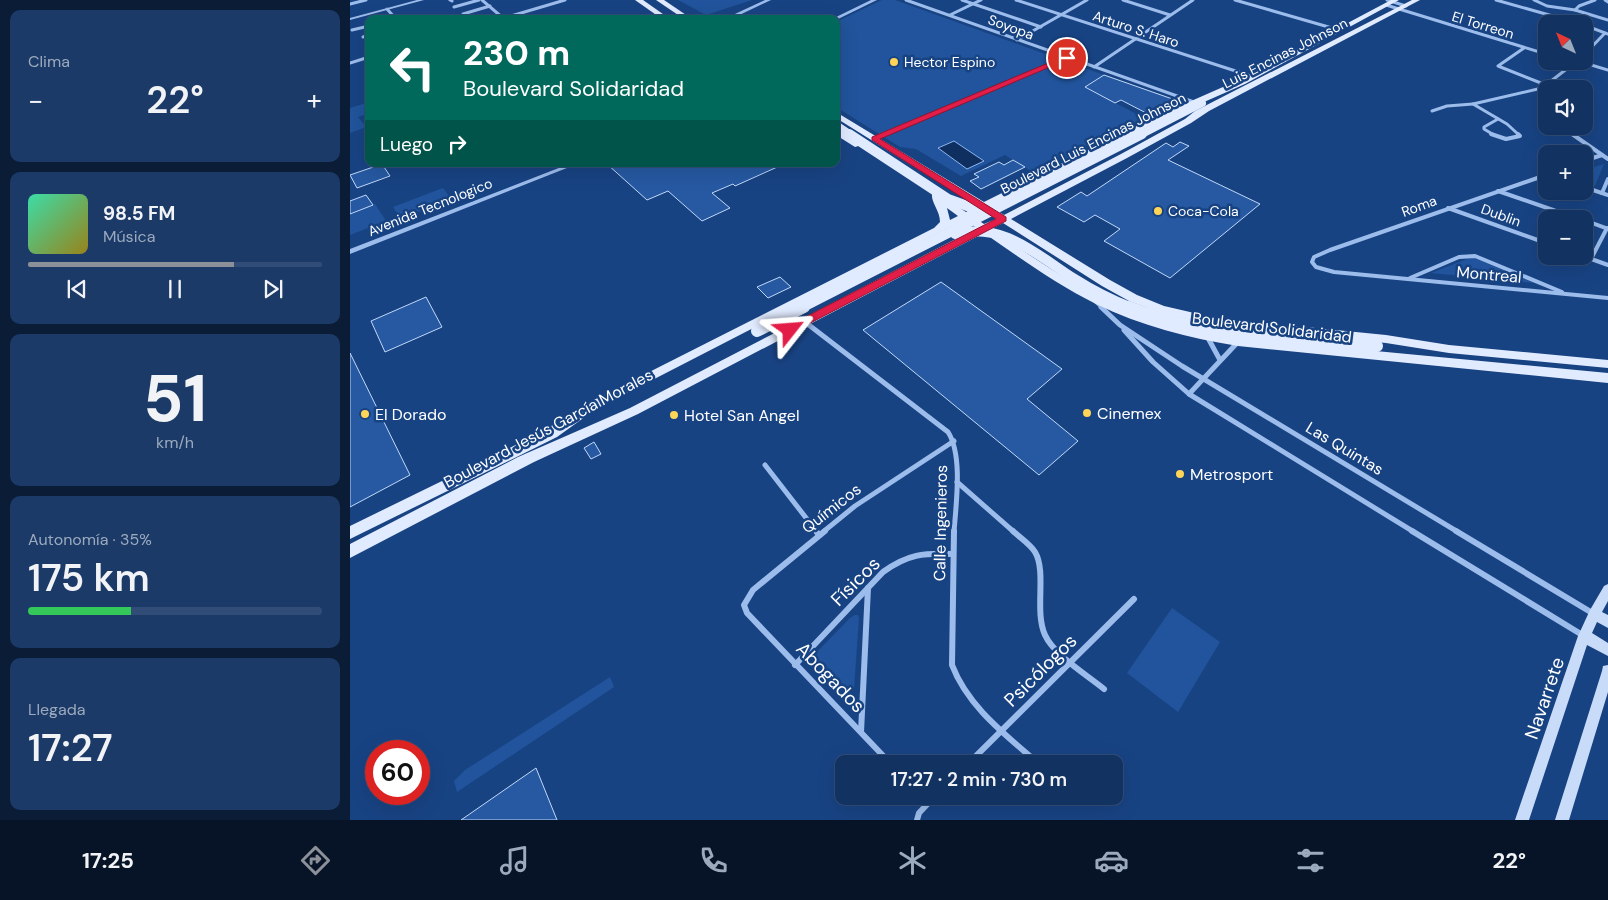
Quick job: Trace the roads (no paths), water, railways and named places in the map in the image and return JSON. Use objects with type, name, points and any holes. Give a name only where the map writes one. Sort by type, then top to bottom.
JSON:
[{"type":"main road","points":[[638,0],[661,15]]},
{"type":"main road","points":[[660,0],[683,15]]},
{"type":"main road","name":"Luis Encinas Johnson","points":[[1200,105],[1418,0]]},
{"type":"main road","name":"Luis Encinas Johnson","points":[[1164,129],[1200,105],[1249,77],[1390,2]]},
{"type":"main road","points":[[544,437],[592,406],[965,215],[1200,105]]},
{"type":"main road","points":[[523,461],[634,411],[985,229],[1178,127],[1200,105]]},
{"type":"main road","name":"Boulevard Luis Encinas Johnson","points":[[760,334],[910,252],[1200,105]]},
{"type":"main road","name":"Boulevard Solidaridad","points":[[840,117],[982,207],[1133,298],[1183,316],[1224,323],[1386,339],[1449,349],[1608,364]]},
{"type":"main road","points":[[840,128],[959,204],[983,209],[996,207],[1049,189]]},
{"type":"main road","name":"Boulevard Luis Encinas Johnson","points":[[760,334],[1164,129]]},
{"type":"main road","name":"Boulevard Solidaridad","points":[[840,134],[1089,296],[1156,324],[1208,338],[1238,342],[1608,378]]},
{"type":"main road","points":[[928,191],[945,212],[943,227]]},
{"type":"main road","points":[[966,196],[991,198],[1004,196]]},
{"type":"main road","points":[[1018,229],[1016,220],[1023,209]]},
{"type":"main road","points":[[910,252],[960,232],[993,232],[1017,240],[1090,288],[1119,303],[1159,318],[1227,332],[1412,349],[1449,349]]},
{"type":"main road","points":[[959,242],[981,239],[1010,245]]},
{"type":"main road","points":[[1050,272],[1056,264],[1068,259]]},
{"type":"main road","name":"Boulevard Jesús García Morales","points":[[350,533],[544,437],[760,334]]},
{"type":"main road","name":"Boulevard Jesús García Morales","points":[[350,551],[760,334]]},
{"type":"main road","points":[[1479,366],[1495,362],[1539,364],[1540,358]]},
{"type":"main road","name":"Navarrete","points":[[1522,820],[1584,636],[1608,590]]},
{"type":"main road","points":[[1594,614],[1608,622]]},
{"type":"main road","points":[[1584,636],[1608,650]]},
{"type":"main road","points":[[1562,820],[1608,672]]},
{"type":"street","points":[[350,4],[366,0]]},
{"type":"street","points":[[350,19],[422,0]]},
{"type":"street","points":[[454,7],[481,0],[499,15]]},
{"type":"street","points":[[512,15],[565,0]]},
{"type":"street","points":[[735,15],[769,0]]},
{"type":"street","points":[[840,16],[875,0]]},
{"type":"street","name":"Soyopa","points":[[906,0],[1200,105]]},
{"type":"street","points":[[962,0],[1041,27]]},
{"type":"street","points":[[950,16],[981,0]]},
{"type":"street","name":"Arturo S. Haro","points":[[1016,0],[1249,77]]},
{"type":"street","points":[[1026,3],[1032,0]]},
{"type":"street","points":[[1017,40],[1086,0]]},
{"type":"street","points":[[1123,0],[1170,15]]},
{"type":"street","points":[[1094,67],[1193,0]]},
{"type":"street","points":[[1235,0],[1339,30]]},
{"type":"street","points":[[1496,0],[1550,15]]},
{"type":"street","points":[[1576,10],[1579,6],[1595,0]]},
{"type":"street","points":[[1536,1],[1576,10],[1608,20]]},
{"type":"street","points":[[1390,2],[1403,8]]},
{"type":"street","name":"El Torreon","points":[[1390,2],[1403,8],[1538,52]]},
{"type":"street","points":[[463,14],[490,6]]},
{"type":"street","points":[[387,9],[392,15]]},
{"type":"street","points":[[352,30],[365,27]]},
{"type":"street","points":[[1593,28],[1607,33],[1593,46]]},
{"type":"street","points":[[1524,48],[1498,65],[1501,68],[1538,82]]},
{"type":"street","points":[[351,61],[365,58]]},
{"type":"street","points":[[874,138],[1067,58]]},
{"type":"street","points":[[1593,66],[1608,70]]},
{"type":"street","points":[[1553,80],[1566,70]]},
{"type":"street","points":[[1432,111],[1447,106],[1473,104],[1538,88]]},
{"type":"street","points":[[1473,104],[1498,119],[1513,129],[1520,136],[1510,140],[1498,137],[1484,129],[1484,127],[1498,119]]},
{"type":"street","points":[[1573,135],[1608,159]]},
{"type":"street","points":[[1593,158],[1602,155]]},
{"type":"street","name":"Avenida Tecnologico","points":[[350,252],[566,167]]},
{"type":"street","name":"Roma","points":[[1316,268],[1312,260],[1319,254],[1448,207],[1538,177]]},
{"type":"street","points":[[1602,193],[1608,179]]},
{"type":"street","points":[[1497,190],[1554,210]]},
{"type":"street","points":[[1593,190],[1608,194]]},
{"type":"street","name":"Dublin","points":[[1448,207],[1538,240]]},
{"type":"street","points":[[1593,223],[1607,228],[1593,255]]},
{"type":"street","name":"Montreal","points":[[1408,278],[1459,257],[1475,256],[1567,294]]},
{"type":"street","points":[[1593,260],[1608,265]]},
{"type":"street","name":"Montreal","points":[[1316,268],[1334,272],[1608,298]]},
{"type":"street","name":"Las Quintas","points":[[1089,296],[1120,326],[1594,614]]},
{"type":"street","name":"Calle Ingenieros","points":[[805,322],[939,424],[954,441],[957,482],[953,554],[952,665],[954,674],[964,690],[1002,730],[1029,755]]},
{"type":"street","points":[[1120,326],[1153,362],[1190,394],[1584,636]]},
{"type":"street","points":[[1208,338],[1220,360]]},
{"type":"street","points":[[1190,394],[1238,342]]},
{"type":"street","name":"Químicos","points":[[747,613],[744,605],[748,597],[819,535],[871,495],[954,441]]},
{"type":"street","points":[[765,464],[819,535]]},
{"type":"street","points":[[957,482],[1014,531],[1035,552],[1039,567],[1038,592],[1042,628],[1050,645],[1104,689]]},
{"type":"street","name":"Físicos","points":[[795,664],[883,572],[904,557],[930,553],[953,554]]},
{"type":"street","points":[[861,732],[868,588]]},
{"type":"street","name":"Psicólogos","points":[[977,755],[1134,599]]},
{"type":"street","name":"Abogados","points":[[747,613],[882,755]]},
{"type":"street","points":[[917,820],[919,813],[926,805]]},
{"type":"place","name":"Hector Espino","points":[[894,62]]},
{"type":"place","name":"Coca-Cola","points":[[1158,211]]},
{"type":"place","name":"Cinemex","points":[[1087,413]]},
{"type":"place","name":"El Dorado","points":[[365,414]]},
{"type":"place","name":"Hotel San Angel","points":[[674,415]]},
{"type":"place","name":"Metrosport","points":[[1180,474]]}]
